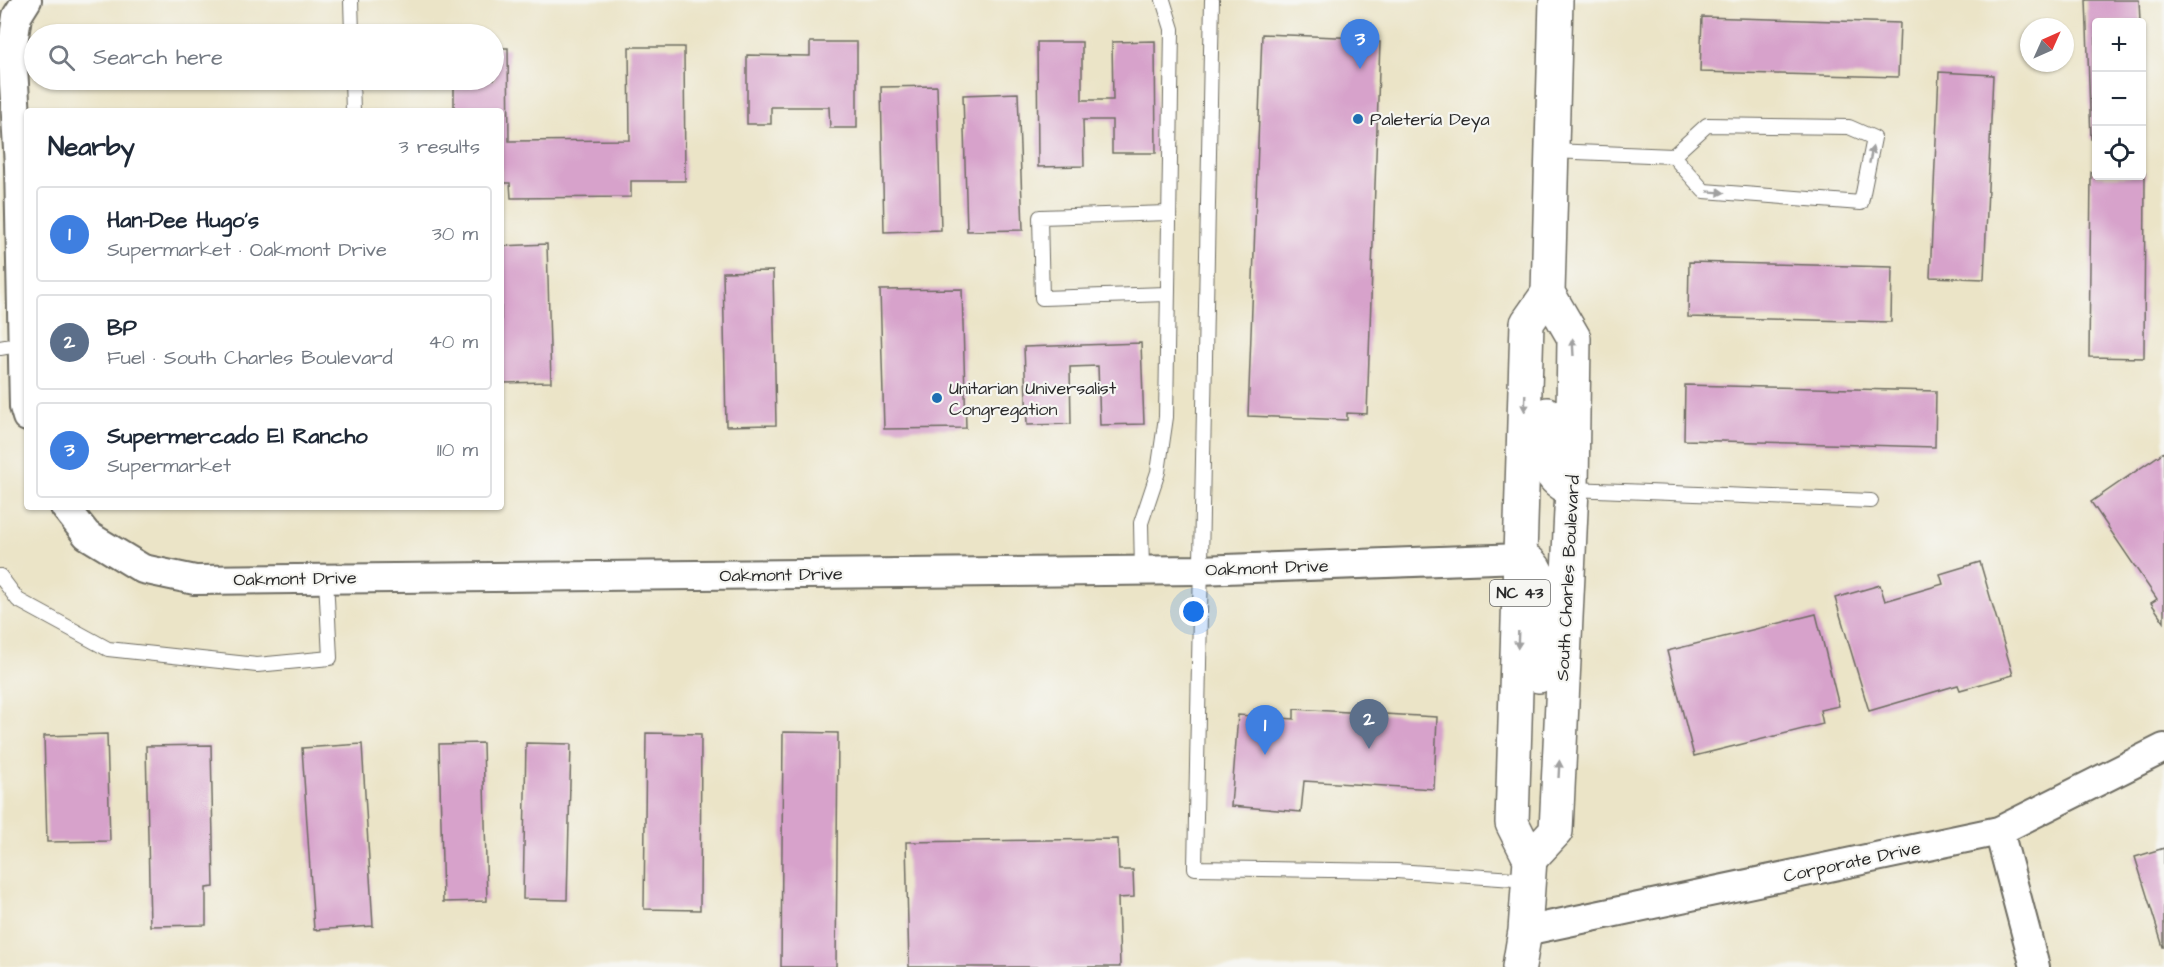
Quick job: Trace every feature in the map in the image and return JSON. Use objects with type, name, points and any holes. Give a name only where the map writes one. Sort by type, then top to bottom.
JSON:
[{"type":"main road","points":[[1548,293],[1556,0]]},
{"type":"main road","name":"NC 43","points":[[1529,869],[1512,823],[1527,323],[1548,293]]},
{"type":"main road","name":"South Charles Boulevard","points":[[1529,869],[1556,831],[1572,489],[1574,339],[1548,293]]},
{"type":"main road","points":[[1527,345],[1538,354],[1547,368],[1545,438],[1551,476],[1560,485],[1572,489]]},
{"type":"main road","points":[[1521,558],[1537,568],[1543,601],[1534,776],[1538,795],[1557,809]]},
{"type":"main road","points":[[1520,967],[1529,869]]},
{"type":"street","points":[[24,408],[11,346],[10,166],[12,51],[17,16],[27,0]]},
{"type":"street","name":"Oakmont Drive","points":[[67,510],[87,535],[143,569],[195,580],[1142,571],[1521,558]]},
{"type":"street","name":"Corporate Drive","points":[[1525,931],[1999,831],[2164,748]]},
{"type":"street","points":[[1999,831],[2035,967]]},
{"type":"lane","points":[[351,0],[352,24]]},
{"type":"lane","points":[[1142,571],[1141,524],[1158,472],[1166,417],[1172,29],[1163,0]]},
{"type":"lane","points":[[1212,0],[1199,570],[1195,868],[1396,871],[1529,869]]},
{"type":"lane","points":[[352,90],[353,108]]},
{"type":"lane","points":[[1552,151],[1673,156],[1707,125],[1849,127],[1874,138],[1861,203],[1704,191],[1673,156]]},
{"type":"lane","points":[[1167,294],[1042,298],[1040,217],[1169,213]]},
{"type":"lane","points":[[1572,489],[1871,501]]},
{"type":"lane","points":[[0,576],[18,600],[108,649],[257,664],[330,658],[326,579]]},
{"type":"building","points":[[2086,0],[2139,0],[2140,18],[2092,18],[2091,139]]},
{"type":"building","points":[[1702,17],[1900,23],[1898,77],[1700,72]]},
{"type":"building","points":[[1262,34],[1361,38],[1361,42],[1380,42],[1367,414],[1347,413],[1347,420],[1248,416]]},
{"type":"building","points":[[1155,41],[1156,153],[1112,153],[1112,120],[1083,120],[1084,166],[1038,167],[1037,42],[1082,42],[1082,100],[1113,100],[1112,42]]},
{"type":"building","points":[[810,42],[857,42],[857,128],[830,128],[829,107],[771,107],[771,124],[747,124],[747,55],[810,56]]},
{"type":"building","points":[[629,47],[684,47],[685,181],[631,181],[631,197],[511,198],[510,183],[504,183],[504,108],[454,108],[454,90],[504,90],[504,48],[508,48],[509,141],[630,140]]},
{"type":"building","points":[[1939,72],[1993,75],[1984,279],[1930,277]]},
{"type":"building","points":[[937,86],[941,230],[884,232],[881,87]]},
{"type":"building","points":[[1018,93],[1023,230],[967,231],[963,95]]},
{"type":"building","points":[[2091,172],[2092,180],[2145,180],[2144,358],[2089,357]]},
{"type":"building","points":[[547,244],[551,382],[504,383],[504,246]]},
{"type":"building","points":[[1689,262],[1892,267],[1891,322],[1688,317]]},
{"type":"building","points":[[773,271],[776,425],[726,426],[723,272]]},
{"type":"building","points":[[962,289],[966,428],[884,429],[880,290]]},
{"type":"building","points":[[1141,343],[1144,424],[1100,425],[1098,366],[1070,367],[1071,424],[1027,425],[1024,347]]},
{"type":"building","points":[[1685,385],[1936,391],[1935,447],[1684,440]]},
{"type":"building","points":[[2164,452],[2164,622],[2151,603],[2157,599],[2091,502]]},
{"type":"building","points":[[1980,562],[2013,675],[1960,690],[1958,685],[1869,711],[1835,598],[1880,585],[1885,601],[1943,584],[1940,574]]},
{"type":"building","points":[[1816,614],[1839,706],[1820,710],[1823,724],[1694,756],[1667,651]]},
{"type":"building","points":[[1294,709],[1437,717],[1434,789],[1304,781],[1301,812],[1231,806],[1238,715],[1294,719]]},
{"type":"building","points":[[783,732],[838,733],[836,967],[781,967]]},
{"type":"building","points":[[646,733],[701,734],[700,910],[644,909]]},
{"type":"building","points":[[107,734],[110,841],[47,842],[44,736]]},
{"type":"building","points":[[483,743],[487,901],[443,902],[439,744]]},
{"type":"building","points":[[526,743],[571,744],[567,900],[523,899]]},
{"type":"building","points":[[362,744],[373,926],[314,930],[302,748]]},
{"type":"building","points":[[211,745],[214,887],[206,888],[206,925],[150,926],[146,746]]},
{"type":"building","points":[[1118,839],[1119,870],[1133,870],[1134,897],[1118,898],[1120,967],[909,967],[906,842]]},
{"type":"building","points":[[2164,848],[2164,947],[2163,947],[2135,857]]},
{"type":"place","name":"Supermercado El Rancho","points":[[1360,69]]},
{"type":"place","name":"Paletería Deya","points":[[1358,119]]},
{"type":"place","name":"Unitarian Universalist Congregation","points":[[937,398]]},
{"type":"place","name":"BP","points":[[1369,749]]},
{"type":"place","name":"Han-Dee Hugo's","points":[[1265,755]]}]
